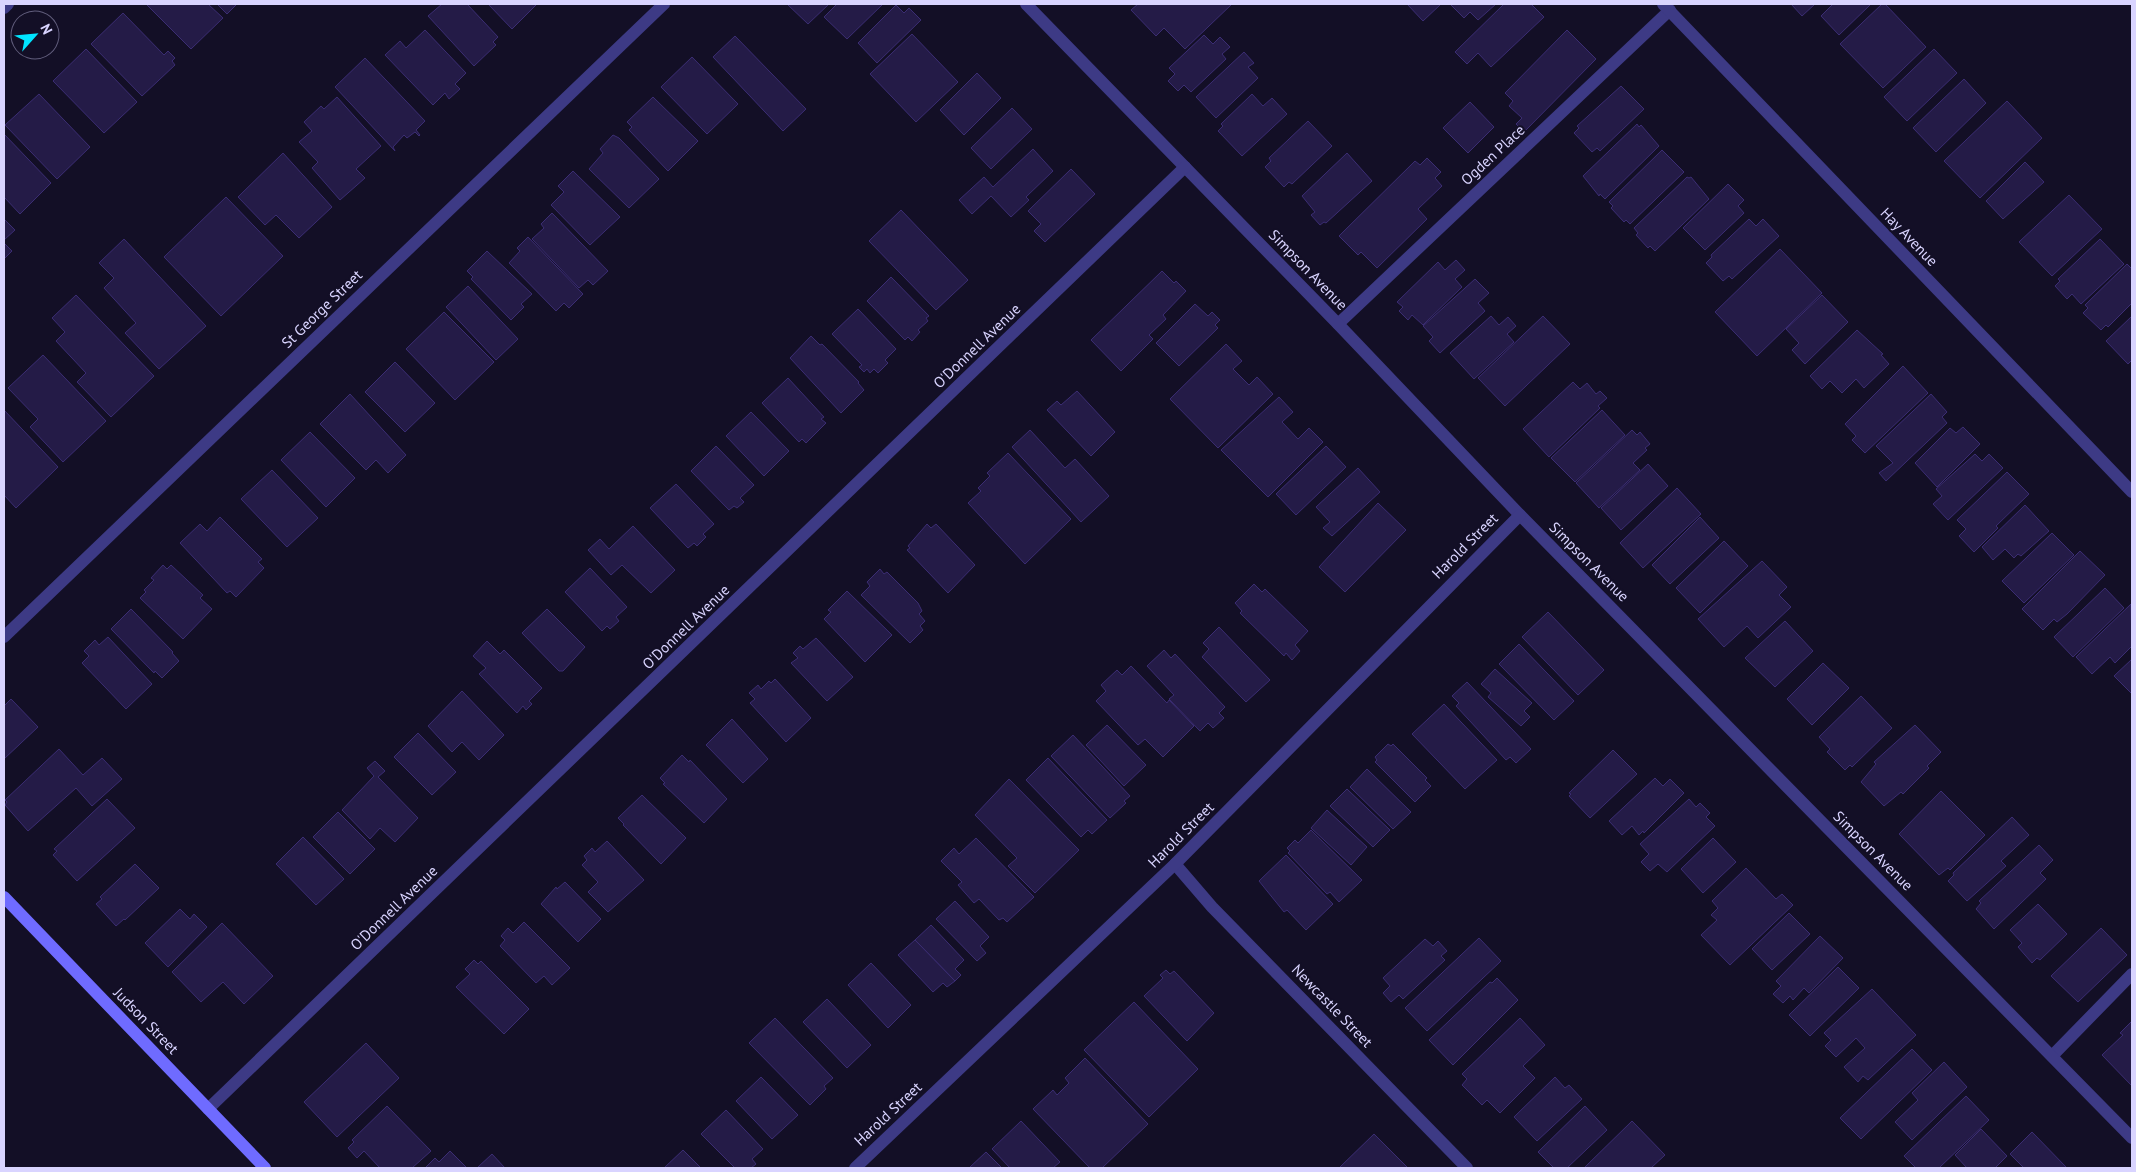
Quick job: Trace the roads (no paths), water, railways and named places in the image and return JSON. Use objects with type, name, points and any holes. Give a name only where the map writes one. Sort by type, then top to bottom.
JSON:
[{"type":"street","points":[[4,8],[8,4]]},
{"type":"street","name":"St George Street","points":[[4,637],[664,4]]},
{"type":"street","name":"Simpson Avenue","points":[[1026,4],[1338,324],[1520,515],[2132,1138]]},
{"type":"street","name":"Ogden Place","points":[[1338,324],[1666,7]]},
{"type":"street","name":"Hay Avenue","points":[[1666,7],[2132,492]]},
{"type":"street","name":"O'Donnell Avenue","points":[[208,1109],[1185,167]]},
{"type":"street","name":"Harold Street","points":[[855,1168],[1176,864],[1520,515]]},
{"type":"street","name":"Newcastle Street","points":[[1176,864],[1212,907],[1467,1168]]},
{"type":"street","name":"Judson Street","points":[[4,897],[265,1168]]},
{"type":"street","points":[[2052,1056],[2132,974]]}]
